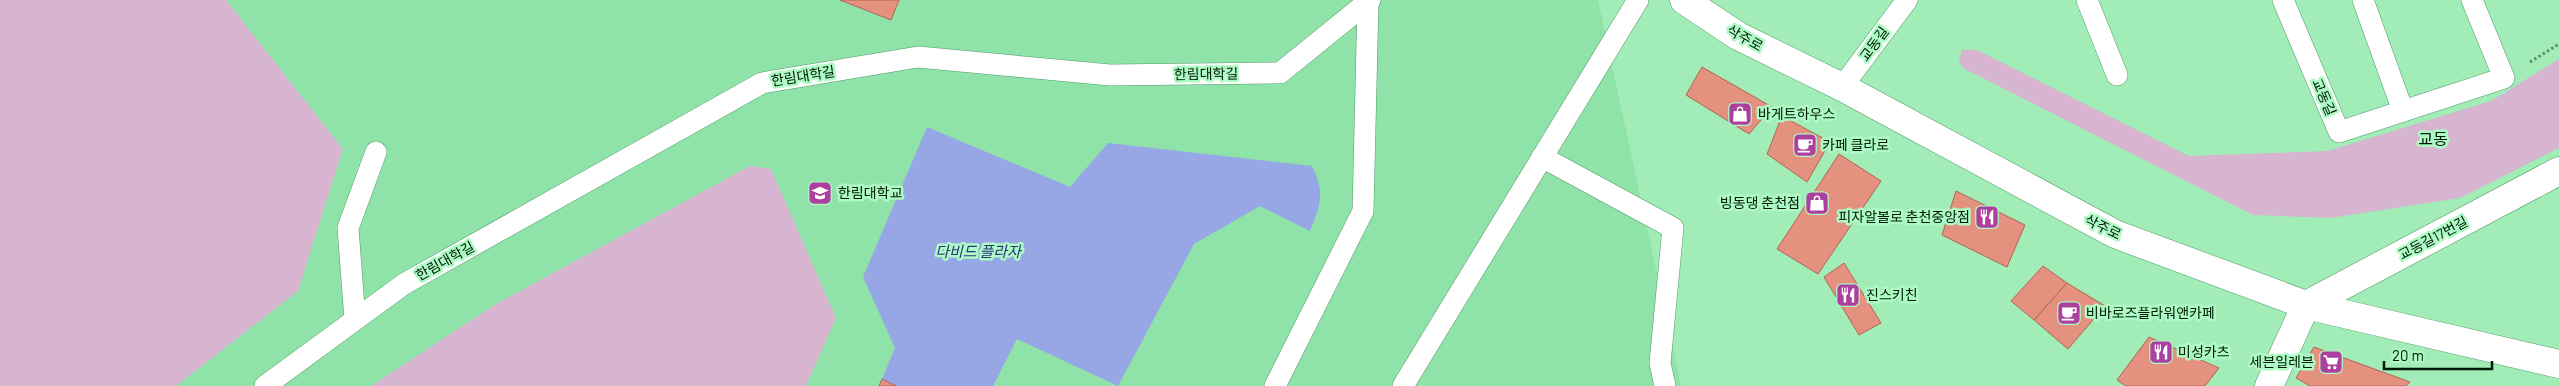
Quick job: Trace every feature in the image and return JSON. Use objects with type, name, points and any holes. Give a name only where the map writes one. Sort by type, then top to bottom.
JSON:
[{"type":"street","name":"삭주로","points":[[1684,0],[1738,36],[1842,87],[2115,234],[2306,305],[2559,364]]},
{"type":"street","name":"교동길17번길","points":[[2306,305],[2559,171]]},
{"type":"street","points":[[2275,384],[2306,305]]},
{"type":"lane","points":[[1403,386],[1638,0]]},
{"type":"lane","name":"교동길","points":[[1842,87],[1906,0]]},
{"type":"lane","points":[[2088,0],[2117,75]]},
{"type":"lane","name":"교동길","points":[[2283,0],[2339,132],[2504,78],[2472,0]]},
{"type":"lane","points":[[2363,0],[2403,111]]},
{"type":"lane","points":[[1277,384],[1363,211],[1369,1]]},
{"type":"lane","name":"한림대학길","points":[[265,386],[404,284],[762,83],[918,57],[1110,76],[1280,73],[1369,1]]},
{"type":"lane","points":[[355,320],[348,228],[376,152]]},
{"type":"lane","points":[[1542,157],[1673,228],[1660,363],[1665,386]]},
{"type":"shaded area","name":"한림대학교","points":[[0,0],[1598,0],[1681,386],[0,386]]},
{"type":"shaded area","points":[[0,0],[226,0],[343,149],[298,291],[176,386],[0,386]]},
{"type":"shaded area","points":[[1962,50],[1977,50],[2189,156],[2328,151],[2491,101],[2559,59],[2559,148],[2460,198],[2330,218],[2253,215],[1963,68],[1959,62]]},
{"type":"shaded area","points":[[750,166],[771,169],[836,318],[806,386],[371,386],[496,304]]},
{"type":"water","name":"다비드 플라자","points":[[927,127],[1070,187],[1108,143],[1312,166],[1319,184],[1319,205],[1310,231],[1260,206],[1194,244],[1118,386],[1017,339],[993,386],[896,386],[882,379],[895,348],[863,277]]},
{"type":"building","points":[[840,0],[899,0],[891,20]]},
{"type":"building","points":[[1702,67],[1772,107],[1749,134],[1686,95]]},
{"type":"building","points":[[1782,116],[1830,142],[1807,182],[1767,154]]},
{"type":"building","points":[[1839,154],[1881,181],[1818,274],[1777,249]]},
{"type":"building","points":[[1956,191],[2025,225],[2007,267],[1942,235]]},
{"type":"building","points":[[1844,263],[1881,323],[1859,335],[1824,277]]},
{"type":"building","points":[[2043,266],[2067,283],[2034,320],[2011,301]]},
{"type":"building","name":"비바로즈플라워앤카페","points":[[2067,283],[2105,306],[2068,349],[2034,320]]},
{"type":"building","name":"미성카츠","points":[[2149,337],[2219,368],[2205,386],[2126,386],[2117,380]]},
{"type":"building","name":"세븐일레븐","points":[[2314,347],[2410,382],[2406,386],[2310,386],[2296,378]]},
{"type":"building","points":[[882,379],[896,386],[879,386]]},
{"type":"place","name":"바게트하우스","points":[[1740,114]]},
{"type":"place","name":"카페 클라로","points":[[1805,145]]},
{"type":"place","name":"한림대학교","points":[[820,193]]},
{"type":"place","name":"빙동댕 춘천점","points":[[1817,203]]},
{"type":"place","name":"피자알볼로 춘천중앙점","points":[[1987,217]]},
{"type":"place","name":"진스키친","points":[[1848,295]]},
{"type":"place","name":"비바로즈플라워앤카페","points":[[2069,313]]},
{"type":"place","name":"미성카츠","points":[[2161,352]]},
{"type":"place","name":"세븐일레븐","points":[[2331,362]]},
{"type":"district","name":"교동","points":[[2433,139]]}]
